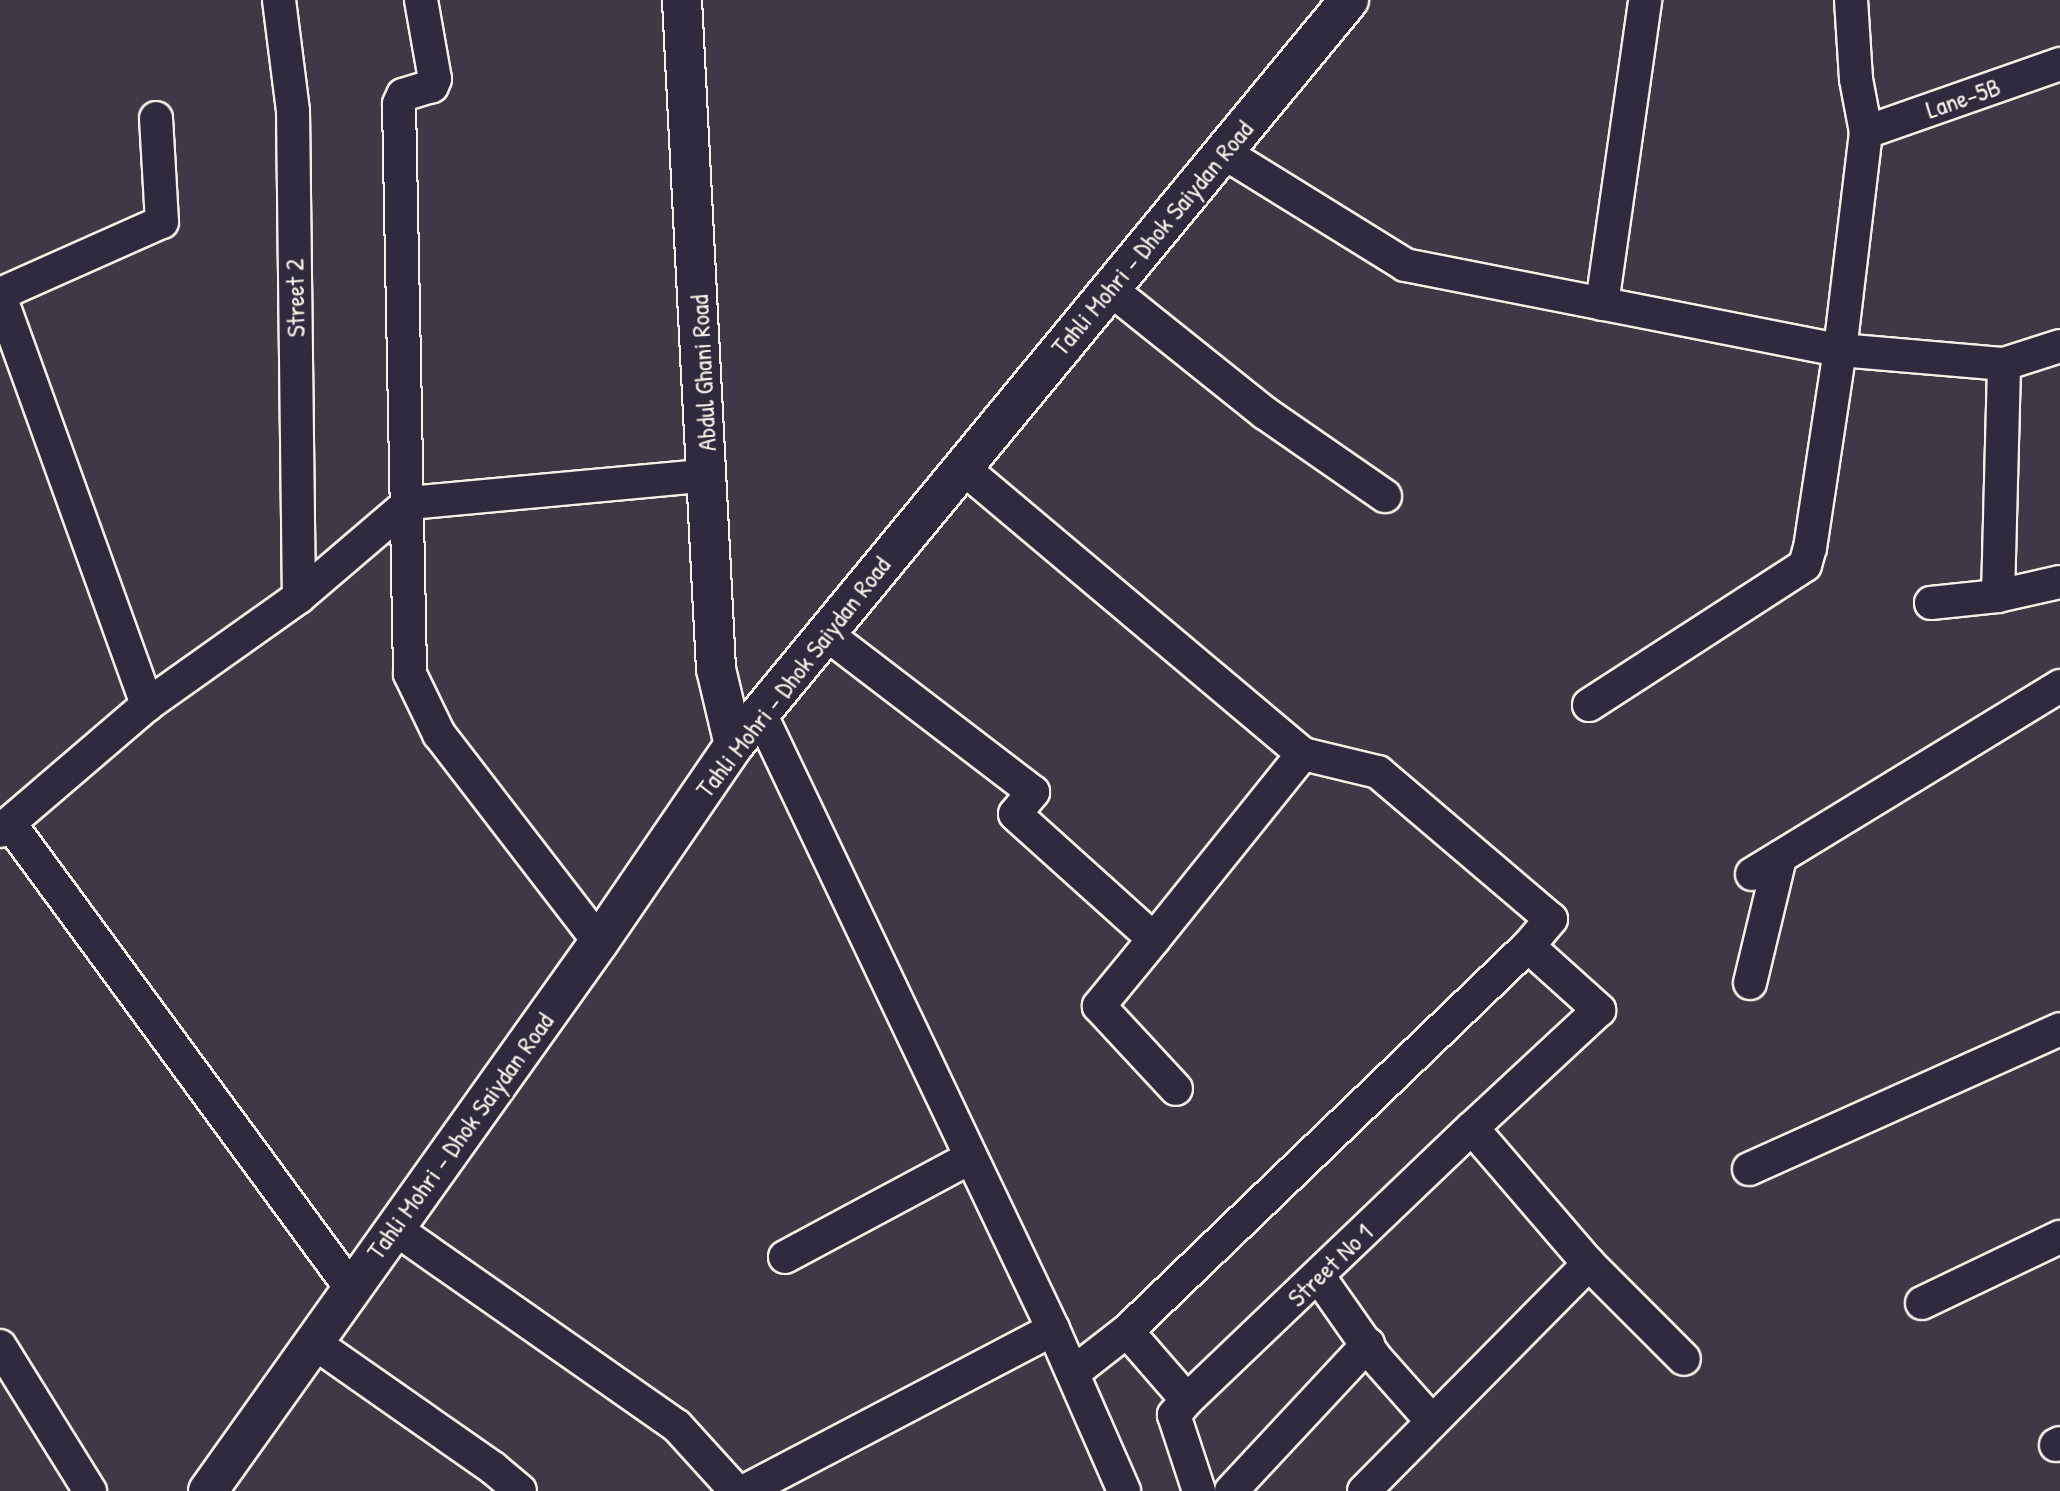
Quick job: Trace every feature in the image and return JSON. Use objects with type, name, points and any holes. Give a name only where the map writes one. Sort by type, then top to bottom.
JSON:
[{"type":"street","name":"Street 2","points":[[279,0],[293,111],[299,597]]},
{"type":"street","points":[[421,0],[435,79],[432,86],[403,95],[399,104],[409,503],[410,674],[439,734],[599,942]]},
{"type":"street","name":"Abdul Ghani Road","points":[[682,0],[716,669],[734,745]]},
{"type":"street","name":"Tahli Mohri - Dhok Saiydan Road","points":[[208,1491],[599,942],[734,745],[1349,0]]},
{"type":"street","points":[[1602,304],[1645,0]]},
{"type":"street","points":[[1589,705],[1805,565],[1810,548],[1840,350],[1866,132],[1856,79],[1851,0]]},
{"type":"street","name":"Lane-5B","points":[[1866,132],[2060,64]]},
{"type":"street","points":[[147,705],[0,295],[162,222],[156,118]]},
{"type":"street","points":[[1223,152],[1405,265],[1840,350],[2004,364],[2060,346]]},
{"type":"street","points":[[1110,289],[1265,413],[1385,496]]},
{"type":"street","points":[[1998,596],[2004,364]]},
{"type":"street","points":[[962,467],[1303,754],[1378,772],[1551,919],[1528,946],[1127,1331],[1073,1373]]},
{"type":"street","points":[[351,1288],[5,827],[147,705],[299,597],[409,503],[708,475]]},
{"type":"street","points":[[1931,603],[1998,596],[2060,582]]},
{"type":"street","points":[[825,633],[1033,792],[1015,814],[1154,939]]},
{"type":"street","points":[[1752,874],[2060,687]]},
{"type":"street","points":[[760,713],[1053,1329],[1124,1491]]},
{"type":"street","points":[[1176,1090],[1099,1006],[1303,754]]},
{"type":"street","points":[[1750,984],[1780,858]]},
{"type":"street","name":"Street No 1","points":[[1187,1400],[1599,1010],[1528,946]]},
{"type":"street","points":[[1749,1169],[2060,1029]]},
{"type":"street","points":[[1472,1128],[1589,1264],[1684,1359]]},
{"type":"street","points":[[785,1258],[970,1158]]},
{"type":"street","points":[[394,1228],[677,1426],[736,1491]]},
{"type":"street","points":[[1922,1303],[2060,1237]]},
{"type":"street","points":[[1378,1486],[1431,1420],[1589,1264]]},
{"type":"street","points":[[1319,1277],[1375,1357],[1431,1420]]},
{"type":"street","points":[[746,1491],[1053,1329]]},
{"type":"street","points":[[1127,1331],[1187,1400],[1174,1415],[1199,1491]]},
{"type":"street","points":[[313,1342],[493,1468],[520,1491]]},
{"type":"street","points":[[1231,1491],[1368,1344]]},
{"type":"street","points":[[0,1346],[90,1491]]}]
